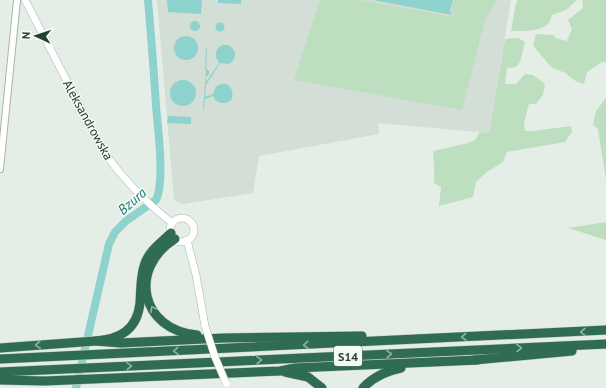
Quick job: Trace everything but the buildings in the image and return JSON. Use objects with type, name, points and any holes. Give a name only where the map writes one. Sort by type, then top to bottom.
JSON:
[{"type":"highway","points":[[173,236],[154,258],[148,273],[146,289],[152,308],[158,318],[165,325],[179,332],[224,338]]},
{"type":"highway","points":[[0,348],[107,340],[121,336],[132,325],[139,310],[141,277],[145,263],[151,253],[173,236]]},
{"type":"highway","name":"S14","points":[[0,359],[606,330]]},
{"type":"highway","points":[[96,341],[121,343],[224,338],[347,336],[429,339]]},
{"type":"highway","name":"S14","points":[[0,372],[606,344]]},
{"type":"highway","points":[[363,388],[378,375],[402,367],[606,348]]},
{"type":"highway","points":[[0,380],[46,381],[280,371],[294,368],[478,360]]},
{"type":"highway","points":[[280,371],[308,377],[322,388]]},
{"type":"main road","name":"Aleksandrowska","points":[[25,0],[98,142],[115,168],[138,194],[172,223]]},
{"type":"main road","points":[[178,218],[186,218],[192,223],[193,233],[187,240],[179,241],[173,236],[172,223],[178,218]]},
{"type":"main road","points":[[187,240],[196,275],[205,326],[215,357],[227,386]]},
{"type":"street","points":[[0,169],[17,0]]},
{"type":"shaded area","points":[[157,0],[511,0],[489,133],[378,123],[379,134],[259,156],[253,193],[183,204],[174,200]]},
{"type":"green space","points":[[320,0],[360,0],[454,17],[451,10],[454,0],[496,0],[492,10],[485,19],[462,110],[294,80]]},
{"type":"green space","points":[[518,0],[577,0],[566,10],[552,15],[549,23],[544,27],[530,30],[511,31],[516,3]]},
{"type":"green space","points":[[582,0],[606,0],[606,62],[602,62],[587,72],[584,84],[577,82],[565,73],[551,67],[533,46],[536,34],[553,35],[556,38],[567,41],[572,29],[568,20],[583,8]]},
{"type":"green space","points":[[518,38],[525,42],[520,62],[516,67],[507,68],[505,84],[516,84],[525,74],[533,75],[545,84],[543,95],[536,104],[529,104],[524,123],[525,131],[571,126],[572,132],[565,142],[507,152],[503,162],[487,172],[476,182],[473,197],[439,206],[441,187],[434,183],[433,151],[468,143],[475,140],[480,132],[489,133],[505,39]]},
{"type":"green space","points":[[606,98],[606,180],[598,129],[593,125],[596,111]]},
{"type":"green space","points":[[606,222],[606,240],[568,228]]},
{"type":"water","points":[[167,0],[202,0],[201,14],[168,12]]},
{"type":"water","points":[[218,0],[241,0],[241,4],[218,3]]},
{"type":"water","points":[[373,0],[453,0],[450,10],[452,15]]},
{"type":"water","points":[[193,21],[197,21],[199,22],[199,30],[193,31],[190,28],[190,24]]},
{"type":"water","points":[[220,22],[225,27],[220,32],[215,27]]},
{"type":"water","points":[[186,36],[195,39],[198,48],[195,57],[186,60],[177,57],[174,48],[177,39]]},
{"type":"water","points":[[222,45],[230,46],[235,55],[229,64],[220,63],[206,85],[205,97],[213,94],[216,87],[226,84],[232,90],[231,99],[228,102],[223,103],[217,101],[213,96],[205,99],[203,110],[206,48],[206,69],[209,71],[209,74],[206,77],[206,82],[219,63],[216,58],[216,53]]},
{"type":"water","points":[[183,80],[192,84],[196,93],[192,102],[183,106],[174,102],[170,93],[174,84]]},
{"type":"water","points":[[168,116],[191,117],[191,124],[167,123]]},
{"type":"waterway","name":"Bzura","points":[[76,388],[109,244],[115,232],[126,221],[156,200],[159,192],[160,155],[148,0]]}]
